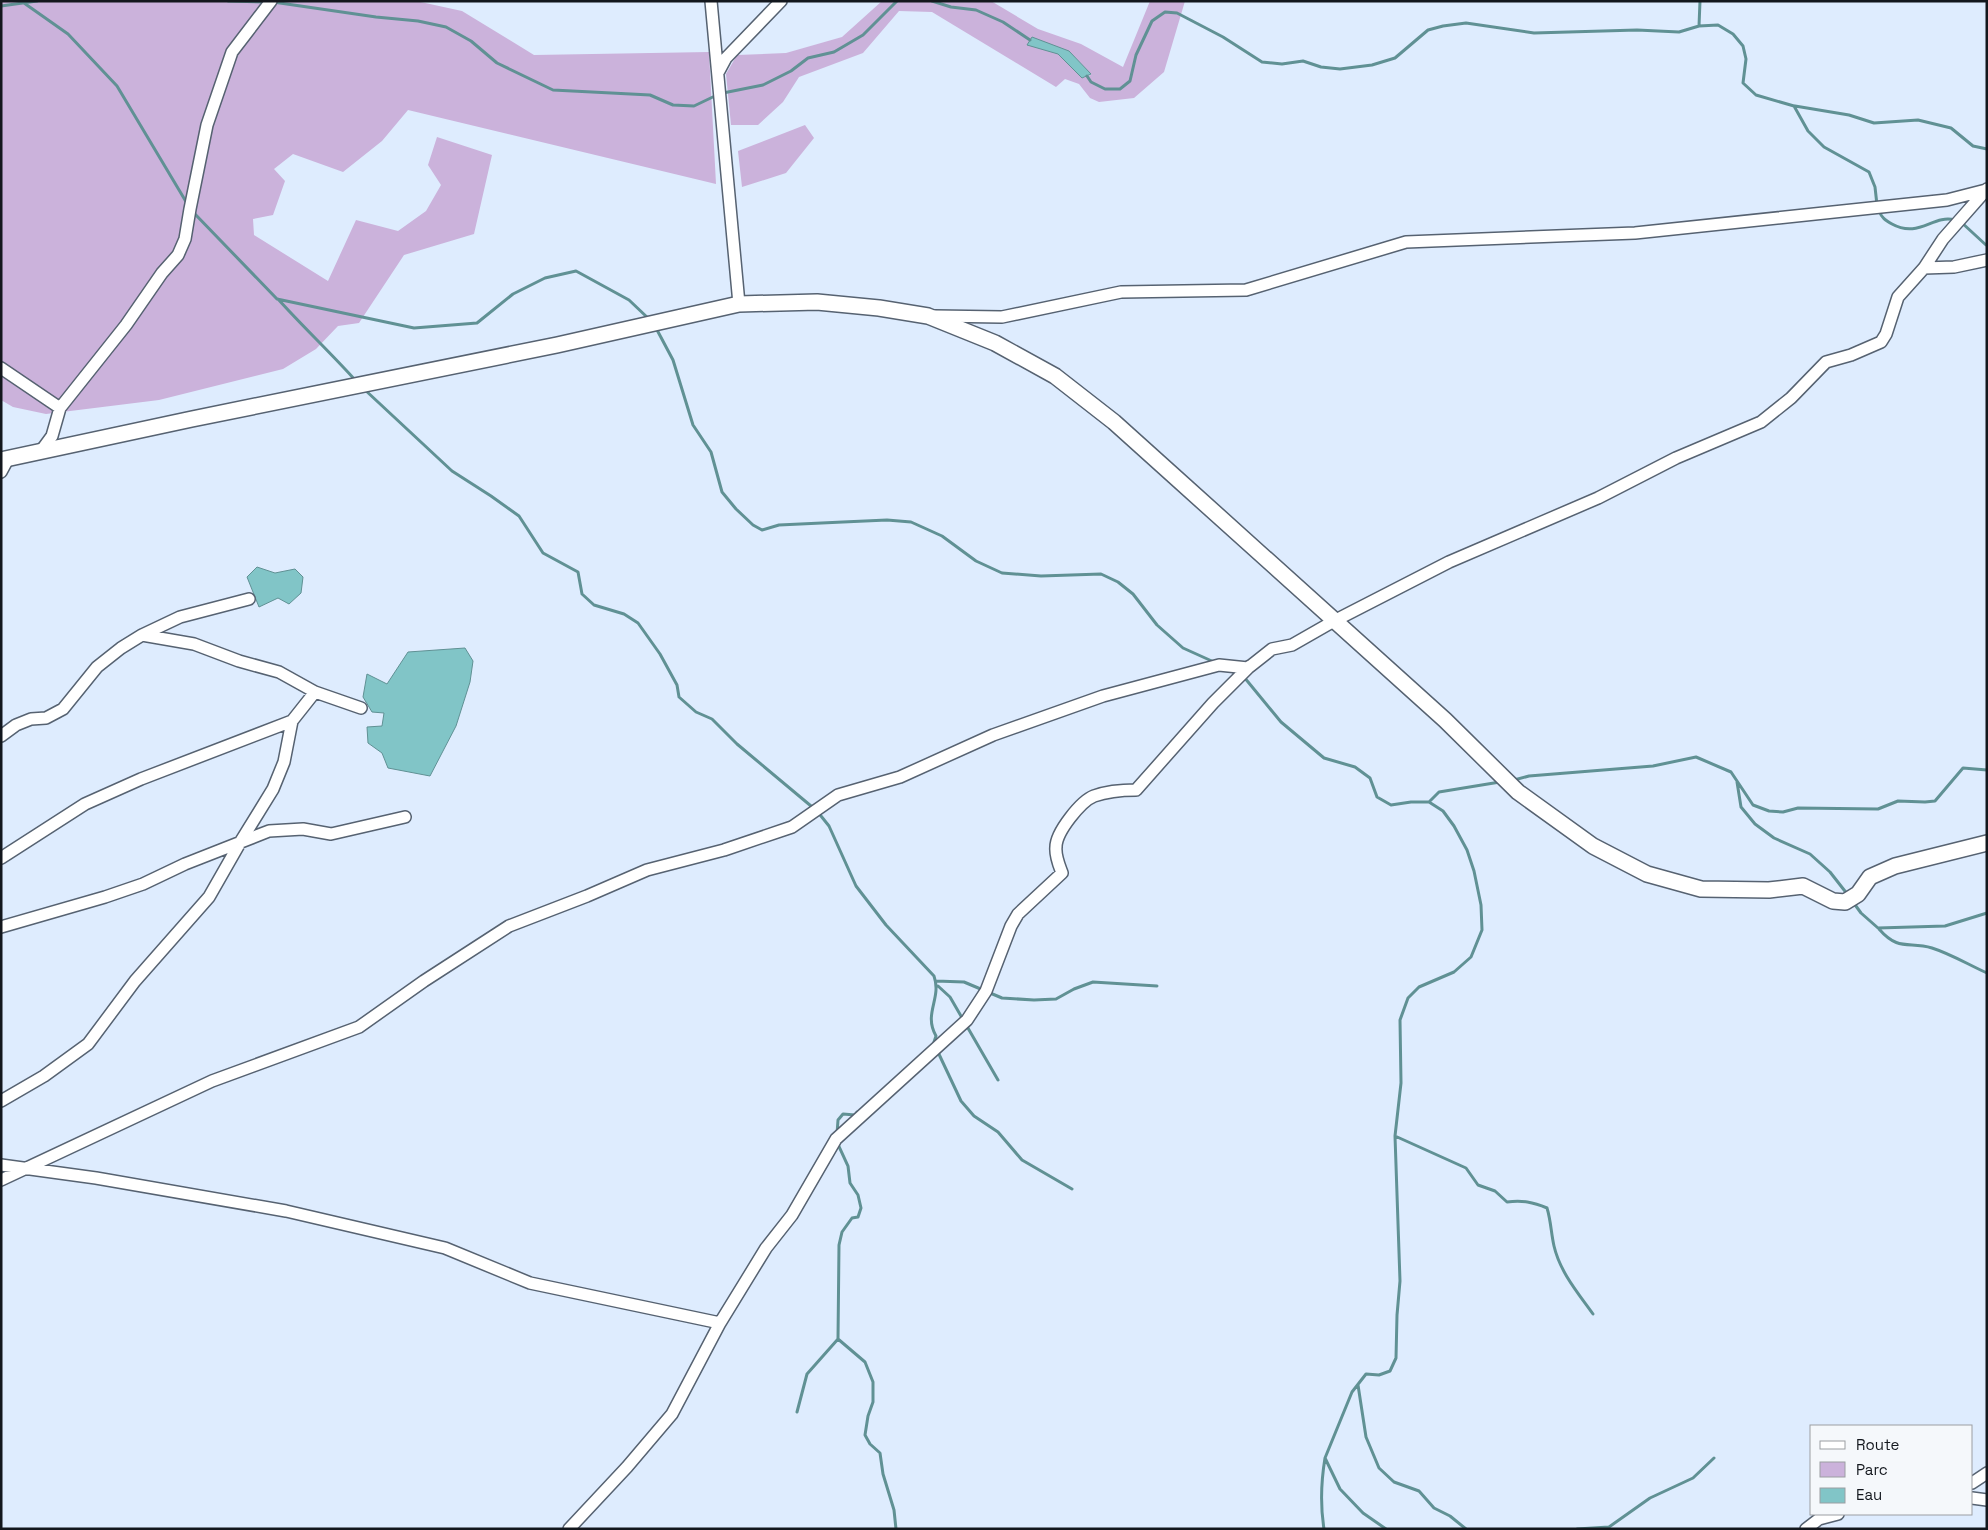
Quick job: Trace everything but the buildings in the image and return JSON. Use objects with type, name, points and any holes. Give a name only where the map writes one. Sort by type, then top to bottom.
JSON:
[{"type":"street","points":[[41,451],[52,436],[60,408],[126,325],[162,273],[178,255],[185,239],[207,125],[232,52],[270,1]]},
{"type":"street","points":[[711,1],[739,304]]},
{"type":"street","points":[[718,71],[726,58],[781,1]]},
{"type":"street","points":[[569,1529],[627,1468],[672,1414],[720,1323],[766,1248],[792,1215],[836,1139],[967,1020],[986,991],[1011,926],[1018,914],[1062,873],[1057,860],[1055,845],[1062,827],[1092,797],[1111,791],[1136,790],[1214,703],[1250,666],[1272,649],[1292,644],[1334,620],[1449,562],[1598,498],[1676,458],[1761,422],[1791,398],[1826,362],[1851,355],[1881,342],[1886,334],[1898,297],[1924,268],[1943,239],[1987,190]]},
{"type":"street","points":[[3,464],[41,451],[557,345],[739,304],[817,302],[879,308],[928,316],[1002,317],[1121,292],[1246,290],[1406,242],[1635,233],[1947,200],[1987,190]]},
{"type":"street","points":[[1924,268],[1954,267],[1987,260]]},
{"type":"street","points":[[928,316],[995,343],[1055,376],[1114,422],[1444,720],[1518,792],[1593,846],[1647,874],[1701,889],[1769,890],[1803,886],[1833,901],[1845,902],[1858,894],[1870,877],[1895,866],[1987,843]]},
{"type":"street","points":[[1,368],[60,408]]},
{"type":"street","points":[[1,736],[16,725],[31,719],[46,718],[62,709],[97,667],[121,648],[142,635],[180,617],[248,599]]},
{"type":"street","points":[[142,635],[194,644],[239,661],[279,672],[315,692],[361,708]]},
{"type":"street","points":[[1,1180],[99,1136],[212,1081],[359,1027],[424,981],[509,926],[587,896],[647,870],[724,850],[792,827],[838,795],[900,777],[993,735],[1103,696],[1219,665],[1248,668],[1250,666]]},
{"type":"street","points":[[1,1101],[44,1076],[88,1044],[136,981],[209,897],[240,841],[273,789],[284,762],[292,721],[315,692]]},
{"type":"street","points":[[1,858],[85,804],[141,779],[292,721]]},
{"type":"street","points":[[1,927],[134,887],[240,841],[269,831],[303,829],[331,834],[405,817]]},
{"type":"street","points":[[1,1165],[96,1178],[286,1211],[445,1248],[530,1283],[720,1323]]},
{"type":"street","points":[[1973,1482],[1987,1473]]},
{"type":"street","points":[[1973,1498],[1987,1500]]},
{"type":"street","points":[[1806,1529],[1819,1519],[1834,1515]]},
{"type":"green space","points":[[1,1],[416,1],[462,11],[534,55],[709,52],[716,184],[408,110],[382,141],[343,172],[293,154],[274,169],[285,181],[273,215],[253,219],[254,235],[328,281],[356,220],[398,231],[426,211],[441,185],[428,165],[437,137],[492,155],[474,234],[404,255],[359,323],[338,326],[316,349],[283,369],[159,400],[46,414],[13,407],[1,400]]},
{"type":"green space","points":[[882,1],[991,1],[1038,29],[1081,44],[1123,67],[1150,1],[1185,1],[1164,72],[1134,98],[1099,102],[1090,98],[1079,84],[1065,79],[1056,87],[932,12],[899,11],[863,53],[799,77],[783,102],[758,125],[731,125],[726,74],[737,55],[786,53],[842,37]],"holes":[[[1069,51],[1091,74],[1082,78],[1058,54]]]},
{"type":"green space","points":[[805,125],[814,138],[786,173],[742,187],[738,151]]},
{"type":"water","points":[[1032,37],[1069,51],[1091,74],[1082,78],[1058,54],[1027,45]]},
{"type":"water","points":[[257,567],[275,573],[295,569],[303,577],[301,593],[289,604],[278,598],[259,607],[247,577]]},
{"type":"water","points":[[465,648],[473,661],[470,682],[456,726],[430,776],[388,768],[382,753],[368,743],[367,727],[382,726],[384,713],[372,712],[363,697],[367,674],[387,684],[408,652]]},
{"type":"waterway","points":[[1,6],[37,1]]},
{"type":"waterway","points":[[228,1],[267,2]]},
{"type":"waterway","points":[[723,93],[763,85],[791,71],[808,58],[834,52],[863,35],[897,1]]},
{"type":"waterway","points":[[932,1],[951,7],[976,10],[1003,22],[1030,40]]},
{"type":"waterway","points":[[1699,26],[1700,1]]},
{"type":"waterway","points":[[273,2],[418,21],[446,27],[471,41],[497,63],[553,90],[650,95],[673,105],[694,106],[717,95]]},
{"type":"waterway","points":[[24,3],[68,34],[117,86],[188,205]]},
{"type":"waterway","points":[[1087,76],[1091,82],[1105,89],[1120,89],[1130,81],[1136,55],[1152,21],[1165,12],[1177,13],[1223,37],[1262,62],[1282,64],[1303,61],[1321,67],[1340,69],[1372,65],[1395,58],[1428,30],[1466,23],[1534,33],[1637,30],[1679,32],[1699,26],[1718,25],[1733,34],[1743,46],[1746,59],[1743,83],[1756,95],[1794,106],[1808,131],[1824,147],[1869,172],[1875,187],[1877,205]]},
{"type":"waterway","points":[[1795,106],[1849,115],[1874,123],[1918,120],[1951,128],[1973,146],[1987,149]]},
{"type":"waterway","points":[[1879,211],[1892,224],[1910,229],[1940,220],[1955,220]]},
{"type":"waterway","points":[[193,212],[277,299],[414,328],[477,323],[513,294],[545,278],[576,271],[629,300],[649,319]]},
{"type":"waterway","points":[[1961,222],[1986,245]]},
{"type":"waterway","points":[[278,299],[356,381]]},
{"type":"waterway","points":[[656,328],[673,360],[693,425],[711,452],[722,492],[753,525],[762,530],[779,525],[887,520],[911,522],[942,536],[976,561],[1002,573],[1041,576],[1101,574],[1118,582],[1133,594],[1157,625],[1183,648],[1214,662]]},
{"type":"waterway","points":[[364,389],[452,471],[519,516],[543,553],[578,572],[582,594],[594,605],[624,614],[638,623],[660,654],[677,685],[679,697],[696,712],[712,719],[737,744],[817,811],[829,826],[856,886],[886,925],[934,976],[936,992],[931,1020],[936,1036],[933,1045]]},
{"type":"waterway","points":[[1244,677],[1281,722],[1324,758],[1355,767],[1370,778],[1377,797],[1391,805],[1429,802],[1443,811],[1454,826],[1467,850],[1474,871],[1481,905],[1482,930],[1471,957],[1454,972],[1419,987],[1408,998],[1400,1020],[1401,1083],[1395,1136],[1400,1281],[1396,1358],[1390,1371],[1379,1375],[1366,1374],[1352,1392],[1325,1458],[1340,1489],[1363,1513],[1386,1529]]},
{"type":"waterway","points":[[1514,780],[1529,776],[1653,766],[1696,757],[1731,772],[1753,805],[1769,811],[1783,812],[1798,808],[1878,809],[1898,801],[1935,801],[1963,768],[1987,770]]},
{"type":"waterway","points":[[1429,802],[1439,792],[1500,782]]},
{"type":"waterway","points":[[1737,782],[1741,807],[1755,824],[1774,838],[1810,854],[1830,872],[1848,895]]},
{"type":"waterway","points":[[1853,902],[1861,913],[1878,928],[1945,926],[1987,913]]},
{"type":"waterway","points":[[1879,929],[1892,941],[1932,948],[1987,973]]},
{"type":"waterway","points":[[936,981],[964,982],[1002,998],[1034,1000],[1056,999],[1074,989],[1093,982],[1157,986]]},
{"type":"waterway","points":[[938,986],[950,997],[998,1080]]},
{"type":"waterway","points":[[937,1050],[961,1101],[974,1116],[998,1132],[1022,1160],[1072,1189]]},
{"type":"waterway","points":[[837,1134],[838,1120],[843,1114],[855,1115],[857,1112]]},
{"type":"waterway","points":[[1395,1136],[1466,1168],[1478,1185],[1495,1191],[1507,1202],[1527,1202],[1547,1208],[1557,1256],[1570,1282],[1593,1314]]},
{"type":"waterway","points":[[837,1142],[848,1166],[850,1183],[858,1195],[861,1208],[858,1217],[852,1218],[842,1232],[839,1245],[838,1339],[865,1362],[873,1382],[873,1402],[868,1416],[865,1435],[870,1444],[880,1453],[883,1474],[894,1510],[896,1529]]},
{"type":"waterway","points":[[797,1412],[807,1374],[838,1339]]},
{"type":"waterway","points":[[1358,1385],[1366,1437],[1379,1468],[1394,1482],[1419,1491],[1434,1508],[1450,1516],[1466,1529]]},
{"type":"waterway","points":[[1324,1529],[1321,1493],[1325,1458]]},
{"type":"waterway","points":[[1577,1529],[1609,1527],[1650,1498],[1693,1478],[1714,1458]]}]
